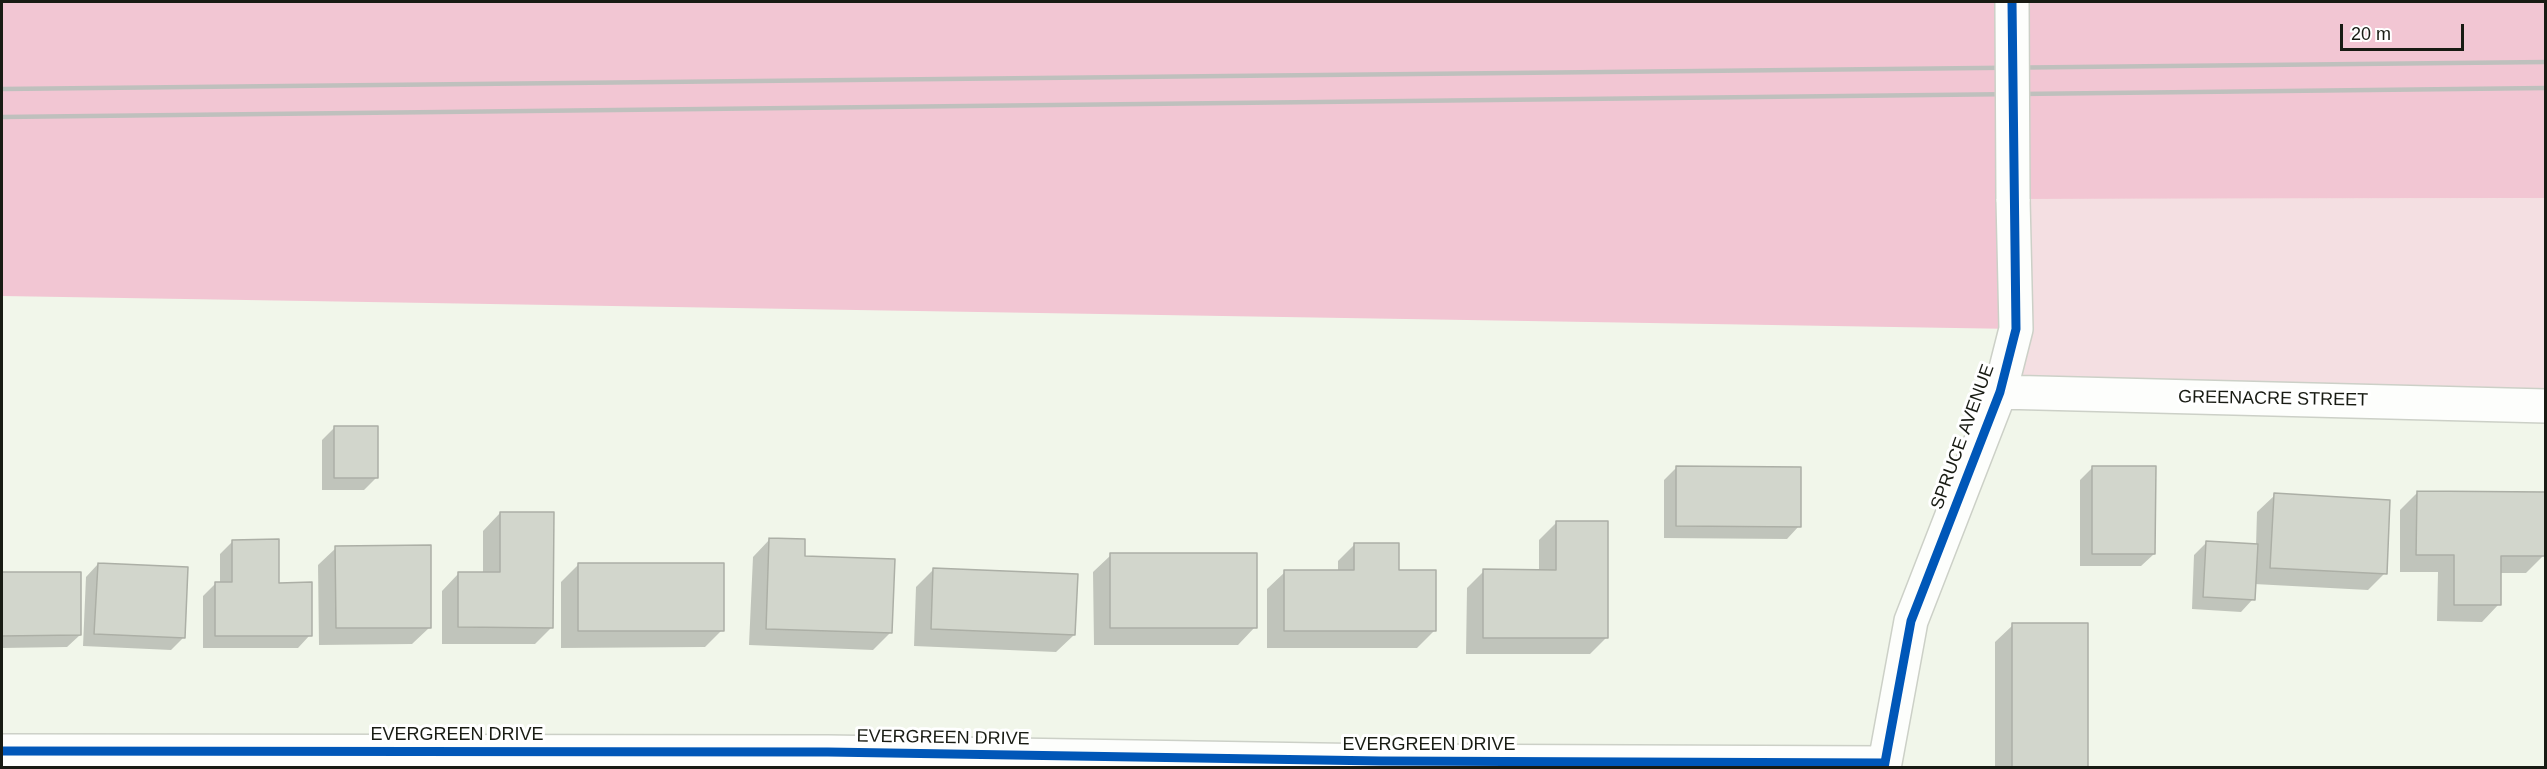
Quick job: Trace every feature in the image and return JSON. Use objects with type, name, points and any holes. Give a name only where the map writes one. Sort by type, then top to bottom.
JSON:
[{"type":"street","name":"SPRUCE AVENUE","points":[[1884,765],[1911,621],[2000,392],[2016,329],[2012,2]]},
{"type":"street","name":"GREENACRE STREET","points":[[2000,392],[2546,406]]},
{"type":"street","name":"EVERGREEN DRIVE","points":[[2,751],[828,760],[1884,765]]},
{"type":"shaded area","points":[[2,2],[2545,2],[2545,198],[2013,199],[2016,329],[2,296]]},
{"type":"shaded area","points":[[2545,198],[2545,406],[2000,392],[2013,199]]},
{"type":"building","points":[[334,426],[378,426],[378,478],[334,478]]},
{"type":"building","points":[[1676,466],[1801,467],[1801,527],[1676,526]]},
{"type":"building","points":[[2092,466],[2156,466],[2155,554],[2092,554]]},
{"type":"building","points":[[2417,491],[2545,492],[2545,556],[2501,556],[2501,605],[2454,605],[2454,555],[2416,555]]},
{"type":"building","points":[[2274,493],[2390,500],[2387,574],[2270,568]]},
{"type":"building","points":[[500,512],[554,512],[553,628],[458,627],[458,572],[500,572]]},
{"type":"building","points":[[1556,521],[1608,521],[1608,638],[1483,638],[1483,569],[1556,570]]},
{"type":"building","points":[[769,538],[805,539],[805,556],[895,559],[892,633],[766,629]]},
{"type":"building","points":[[279,539],[279,583],[312,582],[312,636],[215,636],[215,582],[232,582],[232,540]]},
{"type":"building","points":[[2206,541],[2258,544],[2255,600],[2203,597]]},
{"type":"building","points":[[1354,543],[1399,543],[1399,570],[1436,570],[1436,631],[1284,631],[1284,570],[1354,570]]},
{"type":"building","points":[[431,545],[431,628],[336,628],[335,546]]},
{"type":"building","points":[[1110,553],[1257,553],[1257,628],[1110,628]]},
{"type":"building","points":[[98,563],[188,567],[185,638],[94,634]]},
{"type":"building","points":[[578,563],[724,563],[724,631],[578,631]]},
{"type":"building","points":[[933,568],[1078,574],[1075,635],[931,629]]},
{"type":"building","points":[[2,572],[81,572],[81,635],[2,636]]},
{"type":"building","points":[[2012,623],[2088,623],[2088,768],[2012,768]]},
{"type":"railway","points":[[2,89],[2546,62]]},
{"type":"railway","points":[[2,117],[2546,88]]},
{"type":"cycle path","points":[[1884,768],[1911,621],[2000,392],[2016,329],[2012,2]]},
{"type":"cycle path","points":[[2,751],[828,752],[1381,761],[1884,763]]}]
